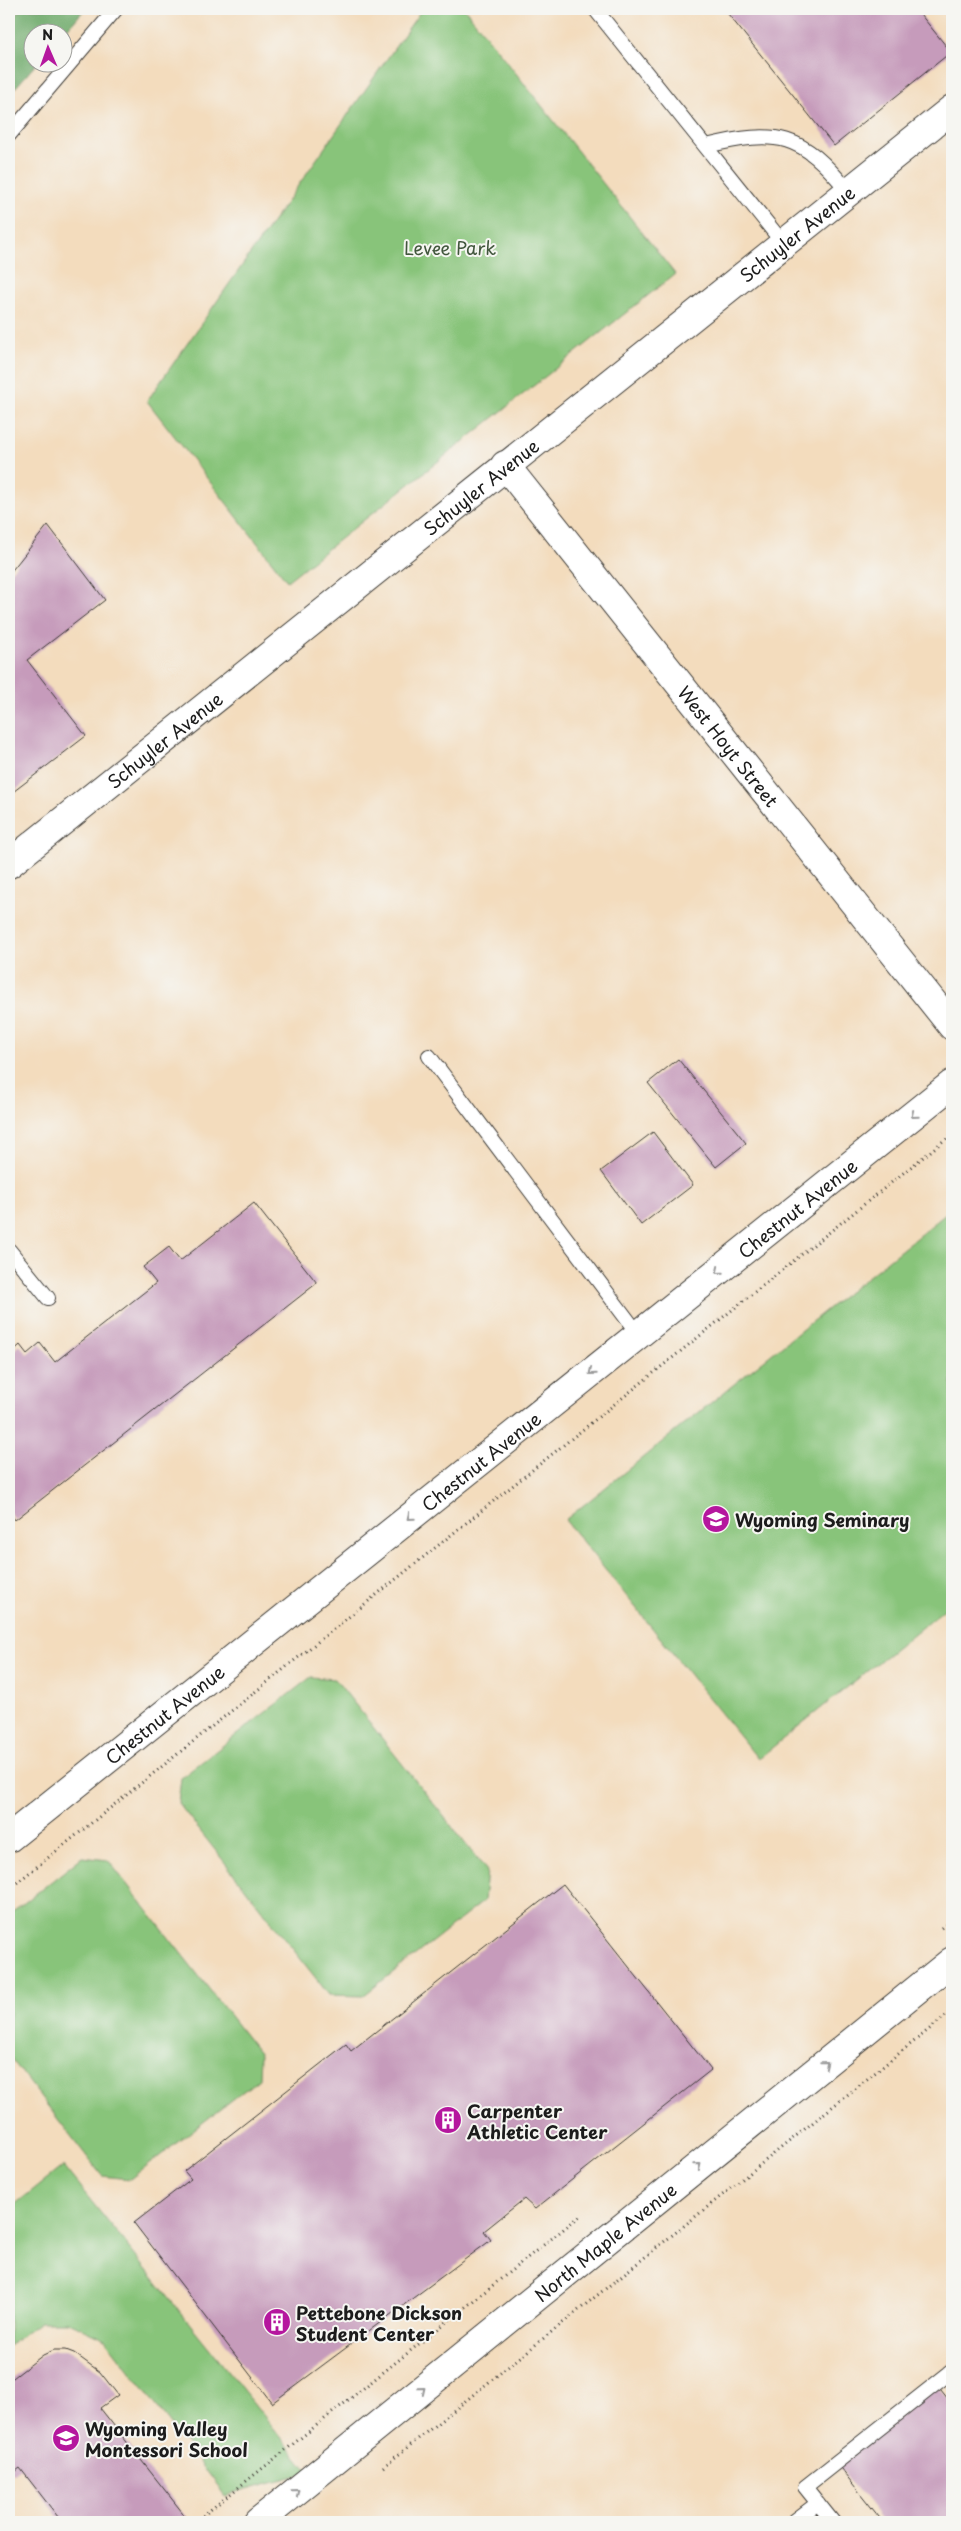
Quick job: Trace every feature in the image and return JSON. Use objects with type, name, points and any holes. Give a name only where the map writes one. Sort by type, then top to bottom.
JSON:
[{"type":"street","name":"Schuyler Avenue","points":[[9,864],[952,109]]},
{"type":"street","name":"West Hoyt Street","points":[[505,465],[952,1026]]},
{"type":"street","name":"Chestnut Avenue","points":[[9,1838],[952,1084]]},
{"type":"street","name":"North Maple Avenue","points":[[258,2522],[952,1961]]},
{"type":"lane","points":[[9,135],[116,9]]},
{"type":"lane","points":[[595,9],[783,244]]},
{"type":"lane","points":[[706,146],[745,137],[762,136],[786,140],[803,146],[823,163],[848,192]]},
{"type":"lane","points":[[430,1056],[639,1335]]},
{"type":"lane","points":[[9,1250],[48,1298]]},
{"type":"lane","points":[[833,2522],[805,2487],[952,2371]]},
{"type":"lane","points":[[793,2522],[818,2503]]},
{"type":"path","points":[[9,1888],[952,1134]]},
{"type":"path","points":[[937,1932],[952,1919]]},
{"type":"path","points":[[376,2472],[952,2011]]},
{"type":"path","points":[[195,2522],[585,2211]]},
{"type":"green space","points":[[22,9],[85,9],[72,24],[72,22],[22,22],[22,72],[29,72],[9,95],[9,21]]},
{"type":"green space","name":"Levee Park","points":[[422,9],[465,9],[675,274],[287,581],[147,401]]},
{"type":"green space","points":[[952,1209],[952,1603],[758,1759],[565,1520]]},
{"type":"green space","points":[[311,1677],[335,1679],[487,1871],[484,1901],[363,1996],[329,1995],[178,1803],[181,1778]]},
{"type":"green space","points":[[82,1857],[108,1860],[260,2054],[259,2079],[130,2179],[102,2176],[9,2056],[9,1915]]},
{"type":"green space","points":[[63,2166],[309,2472],[225,2495],[105,2339],[69,2322],[39,2322],[9,2346],[9,2209]]},
{"type":"building","points":[[724,9],[916,9],[951,52],[834,146]]},
{"type":"building","points":[[48,525],[105,600],[27,660],[86,736],[9,795],[9,574]]},
{"type":"building","points":[[678,1059],[746,1143],[716,1167],[648,1083]]},
{"type":"building","points":[[653,1132],[693,1185],[641,1225],[601,1171]]},
{"type":"building","points":[[254,1203],[317,1283],[15,1520],[9,1512],[9,1350],[11,1353],[20,1345],[27,1354],[40,1343],[55,1362],[156,1283],[143,1267],[169,1247],[180,1261]]},
{"type":"building","name":"Carpenter Athletic Center","points":[[563,1884],[711,2070],[535,2209],[524,2199],[484,2231],[491,2240],[272,2403],[134,2223],[191,2179],[184,2171],[346,2044],[351,2051]]},
{"type":"building","name":"Wyoming Valley Montessori School","points":[[54,2350],[66,2350],[74,2353],[100,2372],[118,2395],[100,2408],[190,2522],[62,2522],[20,2468],[12,2474],[9,2469],[9,2381],[43,2355]]},
{"type":"building","points":[[937,2385],[952,2404],[952,2522],[883,2522],[837,2464]]},
{"type":"place","name":"Wyoming Seminary","points":[[716,1519]]},
{"type":"place","name":"Carpenter Athletic Center","points":[[448,2120]]},
{"type":"place","name":"Pettebone Dickson Student Center","points":[[277,2322]]},
{"type":"place","name":"Wyoming Valley Montessori School","points":[[66,2438]]}]
